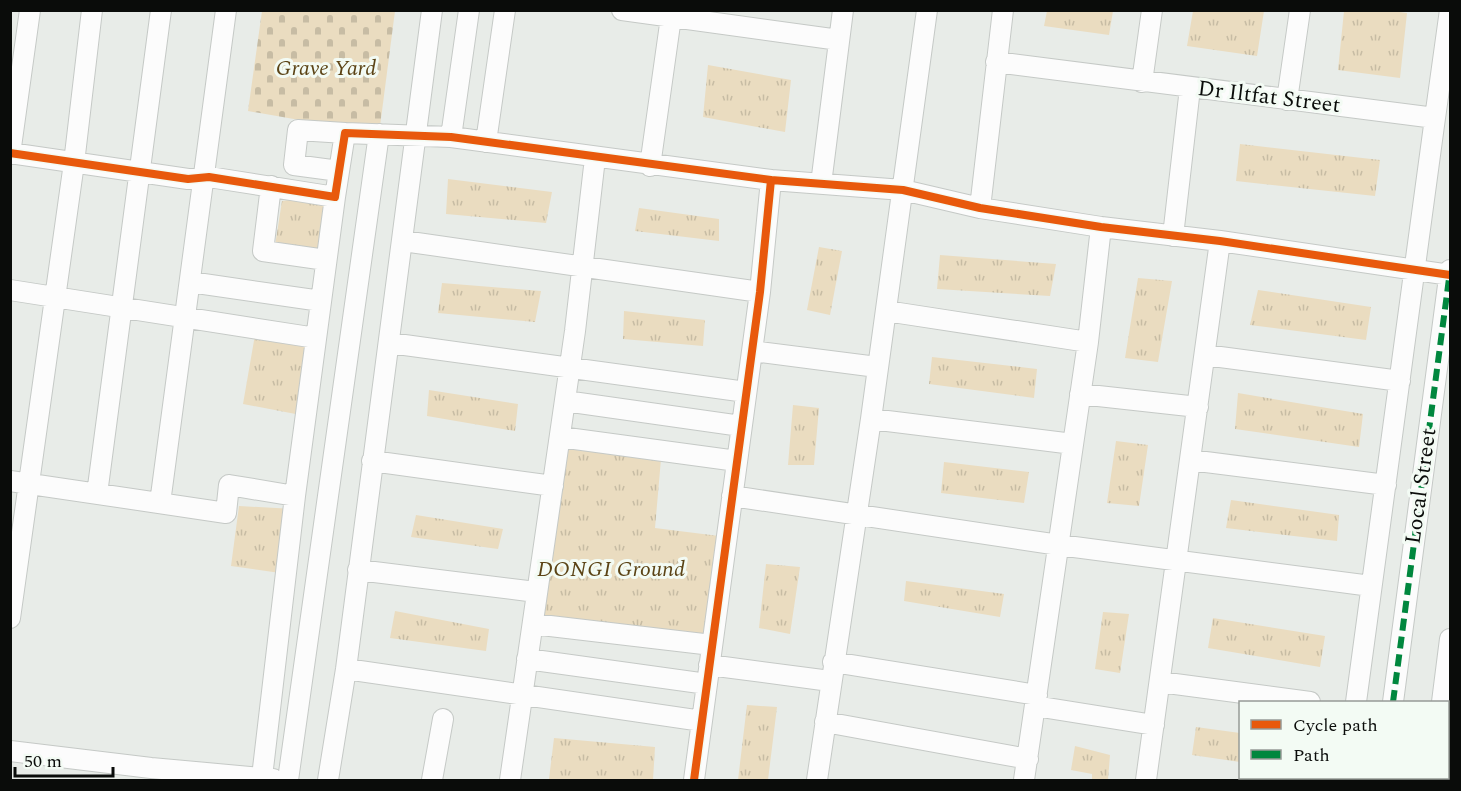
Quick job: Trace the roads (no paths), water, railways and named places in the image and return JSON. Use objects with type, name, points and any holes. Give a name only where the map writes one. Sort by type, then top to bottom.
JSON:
[{"type":"street","points":[[30,10],[11,154],[188,179],[204,177],[335,197]]},
{"type":"street","points":[[10,618],[20,483],[55,297],[92,10]]},
{"type":"street","points":[[97,494],[161,10]]},
{"type":"street","points":[[160,503],[226,10]]},
{"type":"street","points":[[328,780],[346,669],[372,462],[390,344],[432,10]]},
{"type":"street","points":[[451,137],[469,10]]},
{"type":"street","points":[[486,142],[505,10]]},
{"type":"street","points":[[622,10],[672,13],[839,40]]},
{"type":"street","points":[[821,184],[843,10]]},
{"type":"street","points":[[817,780],[831,671],[871,419],[927,10]]},
{"type":"street","points":[[981,208],[1002,10]]},
{"type":"street","points":[[1142,82],[1152,10]]},
{"type":"street","points":[[1287,100],[1300,10]]},
{"type":"street","points":[[1356,701],[1450,10]]},
{"type":"street","points":[[650,166],[672,13]]},
{"type":"street","name":"Dr Iltfat Street","points":[[996,62],[1435,118]]},
{"type":"street","points":[[1173,236],[1190,88]]},
{"type":"street","points":[[339,171],[294,165],[298,130],[451,137],[650,166],[771,180],[903,190],[981,208],[1101,227],[1450,273]]},
{"type":"street","points":[[262,777],[316,338],[345,133]]},
{"type":"street","points":[[10,751],[150,774],[262,777],[289,780],[379,134]]},
{"type":"street","points":[[510,780],[570,368],[595,158]]},
{"type":"street","points":[[694,780],[760,292],[771,180]]},
{"type":"street","points":[[271,186],[264,251],[327,260]]},
{"type":"street","points":[[1024,780],[1088,342],[1101,227]]},
{"type":"street","points":[[403,241],[760,292]]},
{"type":"street","points":[[1146,780],[1220,241]]},
{"type":"street","name":"Local Street","points":[[1393,701],[1450,273]]},
{"type":"street","points":[[190,282],[321,301]]},
{"type":"street","points":[[10,290],[316,338]]},
{"type":"street","points":[[886,311],[1088,342]]},
{"type":"street","points":[[390,344],[746,392]]},
{"type":"street","points":[[752,351],[877,367]]},
{"type":"street","points":[[1205,356],[1400,381]]},
{"type":"street","points":[[1080,394],[1198,407]]},
{"type":"street","points":[[565,401],[741,426]]},
{"type":"street","points":[[871,419],[1073,444]]},
{"type":"street","points":[[560,437],[737,461]]},
{"type":"street","points":[[1190,460],[1386,485]]},
{"type":"street","points":[[372,462],[553,486]]},
{"type":"street","points":[[20,483],[226,513],[229,485],[296,496]]},
{"type":"street","points":[[732,496],[1059,545],[1371,586]]},
{"type":"street","points":[[358,570],[536,592]]},
{"type":"street","points":[[533,624],[709,664]]},
{"type":"street","points":[[1442,701],[1450,639]]},
{"type":"street","points":[[527,659],[709,664],[831,671],[1036,700],[1154,725]]},
{"type":"street","points":[[346,669],[702,721]]},
{"type":"street","points":[[1160,682],[1302,701]]},
{"type":"street","points":[[432,780],[443,719]]},
{"type":"street","points":[[825,722],[1028,759]]},
{"type":"park label","name":"Grave Yard","points":[[326,68]]},
{"type":"park label","name":"DONGI Ground","points":[[611,569]]}]
